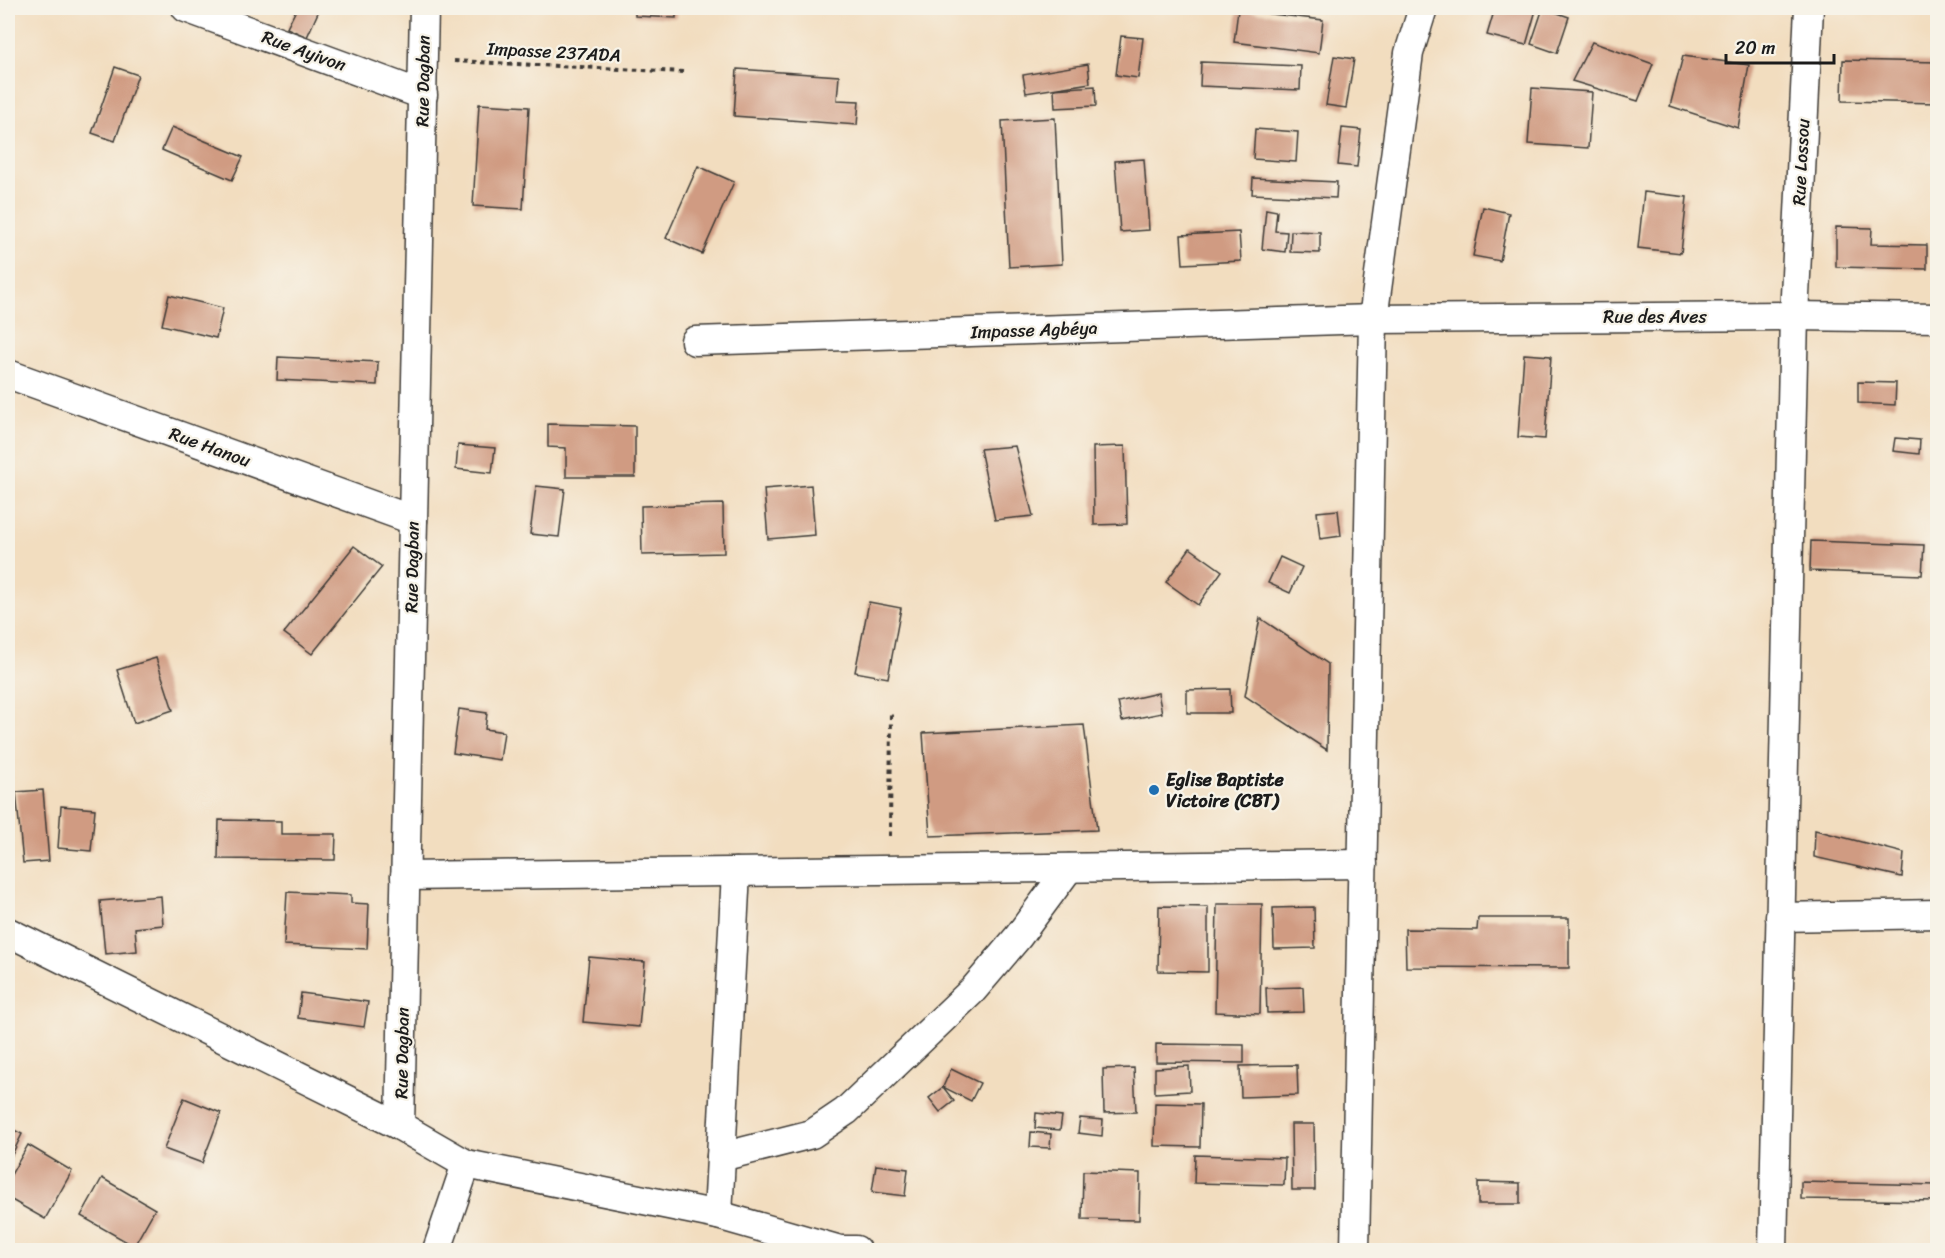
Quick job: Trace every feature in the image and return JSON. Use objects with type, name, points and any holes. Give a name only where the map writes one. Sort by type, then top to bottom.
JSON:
[{"type":"street","name":"Rue Ayivon","points":[[186,8],[423,95]]},
{"type":"street","name":"Rue Dagban","points":[[400,1126],[424,8]]},
{"type":"street","points":[[1355,1251],[1373,319],[1409,53],[1423,8]]},
{"type":"street","name":"Rue Lossou","points":[[1773,1251],[1794,316],[1809,8]]},
{"type":"street","name":"Rue des Aves","points":[[1373,319],[1794,316],[1938,318]]},
{"type":"street","name":"Impasse Agbéya","points":[[695,341],[1373,319]]},
{"type":"street","name":"Rue Hanou","points":[[8,374],[413,520]]},
{"type":"street","points":[[405,876],[1363,864]]},
{"type":"street","points":[[721,1157],[812,1134],[846,1111],[973,990],[1018,937],[1069,868]]},
{"type":"street","points":[[718,1215],[736,872]]},
{"type":"street","points":[[1779,917],[1938,914]]},
{"type":"street","points":[[8,932],[400,1126],[465,1164],[718,1215],[840,1250],[856,1251]]},
{"type":"street","points":[[437,1251],[465,1164]]},
{"type":"path","name":"Impasse 237ADA","points":[[423,59],[682,72]]},
{"type":"path","points":[[890,870],[891,710]]},
{"type":"building","points":[[297,8],[320,8],[307,37],[287,28]]},
{"type":"building","points":[[635,8],[676,8],[676,18],[635,16]]},
{"type":"building","points":[[1495,8],[1536,10],[1526,45],[1487,35]]},
{"type":"building","points":[[1543,8],[1569,17],[1557,53],[1531,44]]},
{"type":"building","points":[[1238,10],[1323,20],[1319,53],[1234,42]]},
{"type":"building","points":[[1121,36],[1143,38],[1138,78],[1116,75]]},
{"type":"building","points":[[1592,42],[1653,64],[1638,101],[1572,81]]},
{"type":"building","points":[[1334,56],[1354,59],[1346,108],[1326,105]]},
{"type":"building","points":[[1683,56],[1749,65],[1738,128],[1670,106]]},
{"type":"building","points":[[1843,60],[1938,62],[1938,103],[1842,101]]},
{"type":"building","points":[[1201,62],[1301,66],[1300,90],[1200,86]]},
{"type":"building","points":[[1088,64],[1090,83],[1026,93],[1023,75]]},
{"type":"building","points":[[115,67],[138,75],[115,141],[92,133]]},
{"type":"building","points":[[737,69],[839,76],[837,100],[859,101],[857,125],[734,116]]},
{"type":"building","points":[[1095,86],[1096,106],[1055,108],[1054,89]]},
{"type":"building","points":[[1532,88],[1592,92],[1588,148],[1528,144]]},
{"type":"building","points":[[479,104],[529,107],[523,209],[473,206]]},
{"type":"building","points":[[1055,118],[1062,264],[1009,267],[1002,121]]},
{"type":"building","points":[[172,127],[243,157],[232,180],[162,150]]},
{"type":"building","points":[[1342,128],[1361,130],[1357,167],[1338,165]]},
{"type":"building","points":[[1255,129],[1298,132],[1296,162],[1253,159]]},
{"type":"building","points":[[1144,159],[1149,230],[1120,232],[1115,161]]},
{"type":"building","points":[[698,166],[734,182],[702,254],[666,238]]},
{"type":"building","points":[[1253,178],[1337,182],[1336,198],[1252,194]]},
{"type":"building","points":[[1644,192],[1687,197],[1681,253],[1638,248]]},
{"type":"building","points":[[1483,207],[1509,213],[1500,261],[1473,256]]},
{"type":"building","points":[[1266,209],[1277,211],[1275,231],[1287,232],[1285,252],[1262,249]]},
{"type":"building","points":[[1836,227],[1872,228],[1871,244],[1927,245],[1927,269],[1836,267]]},
{"type":"building","points":[[1291,231],[1320,232],[1320,253],[1290,252]]},
{"type":"building","points":[[1239,232],[1241,261],[1183,264],[1181,235]]},
{"type":"building","points":[[169,295],[223,308],[216,338],[162,325]]},
{"type":"building","points":[[1524,354],[1551,356],[1545,439],[1518,437]]},
{"type":"building","points":[[278,357],[378,362],[377,385],[277,380]]},
{"type":"building","points":[[1858,382],[1896,383],[1895,405],[1858,403]]},
{"type":"building","points":[[548,424],[635,426],[635,477],[566,477],[566,448],[548,447]]},
{"type":"building","points":[[1895,438],[1920,440],[1919,454],[1893,451]]},
{"type":"building","points":[[458,445],[495,448],[492,473],[456,469]]},
{"type":"building","points":[[1015,446],[1033,516],[995,520],[980,449]]},
{"type":"building","points":[[1125,446],[1127,524],[1094,525],[1093,447]]},
{"type":"building","points":[[811,485],[815,535],[768,539],[764,489]]},
{"type":"building","points":[[536,486],[565,489],[559,537],[530,534]]},
{"type":"building","points":[[723,504],[724,553],[642,555],[641,506]]},
{"type":"building","points":[[1338,510],[1341,536],[1320,539],[1317,512]]},
{"type":"building","points":[[1811,541],[1924,545],[1922,575],[1810,571]]},
{"type":"building","points":[[354,546],[382,567],[312,654],[284,633]]},
{"type":"building","points":[[1190,548],[1222,571],[1198,605],[1166,582]]},
{"type":"building","points":[[1280,557],[1302,567],[1290,593],[1268,583]]},
{"type":"building","points":[[869,602],[901,608],[888,678],[855,672]]},
{"type":"building","points":[[1260,618],[1328,664],[1327,750],[1245,696]]},
{"type":"building","points":[[156,658],[173,710],[134,723],[117,670]]},
{"type":"building","points":[[1230,689],[1231,713],[1187,713],[1187,690]]},
{"type":"building","points":[[1158,693],[1162,713],[1122,721],[1118,702]]},
{"type":"building","points":[[459,709],[487,713],[485,729],[504,732],[500,760],[453,753]]},
{"type":"building","points":[[1084,725],[1097,830],[930,836],[923,733]]},
{"type":"building","points":[[43,790],[49,861],[23,863],[16,792]]},
{"type":"building","points":[[61,806],[95,809],[91,851],[58,848]]},
{"type":"building","points":[[219,820],[281,821],[281,834],[336,834],[335,860],[218,859]]},
{"type":"building","points":[[1815,830],[1904,853],[1902,877],[1814,857]]},
{"type":"building","points":[[287,892],[351,895],[351,903],[369,904],[367,949],[284,945]]},
{"type":"building","points":[[161,896],[163,925],[135,928],[137,951],[105,954],[100,901]]},
{"type":"building","points":[[1217,904],[1262,904],[1260,1014],[1215,1012]]},
{"type":"building","points":[[1159,906],[1208,907],[1208,972],[1158,971]]},
{"type":"building","points":[[1314,907],[1315,948],[1274,949],[1273,908]]},
{"type":"building","points":[[1478,918],[1569,918],[1569,968],[1406,967],[1405,929],[1477,930]]},
{"type":"building","points":[[589,957],[645,962],[639,1027],[583,1022]]},
{"type":"building","points":[[1303,987],[1304,1012],[1267,1013],[1266,988]]},
{"type":"building","points":[[301,993],[368,1002],[364,1027],[298,1018]]},
{"type":"building","points":[[1156,1044],[1244,1045],[1244,1063],[1156,1062]]},
{"type":"building","points":[[1297,1065],[1298,1095],[1241,1097],[1240,1066]]},
{"type":"building","points":[[1189,1066],[1190,1091],[1155,1093],[1155,1068]]},
{"type":"building","points":[[1134,1068],[1136,1112],[1104,1113],[1103,1069]]},
{"type":"building","points":[[951,1069],[980,1083],[971,1101],[943,1087]]},
{"type":"building","points":[[943,1087],[954,1101],[940,1112],[929,1098]]},
{"type":"building","points":[[184,1098],[221,1113],[202,1163],[164,1149]]},
{"type":"building","points":[[1155,1103],[1201,1104],[1200,1147],[1154,1146]]},
{"type":"building","points":[[1036,1113],[1062,1116],[1060,1130],[1035,1128]]},
{"type":"building","points":[[1080,1118],[1103,1120],[1102,1136],[1078,1133]]},
{"type":"building","points":[[1291,1124],[1314,1124],[1315,1190],[1292,1190]]},
{"type":"building","points":[[8,1127],[22,1134],[8,1163]]},
{"type":"building","points":[[1031,1132],[1051,1134],[1050,1148],[1030,1147]]},
{"type":"building","points":[[28,1145],[72,1171],[45,1219],[8,1198],[8,1180]]},
{"type":"building","points":[[1195,1155],[1285,1158],[1284,1185],[1194,1183]]},
{"type":"building","points":[[876,1165],[908,1169],[905,1196],[872,1192]]},
{"type":"building","points":[[1083,1171],[1140,1173],[1139,1220],[1082,1219]]},
{"type":"building","points":[[102,1178],[155,1209],[134,1246],[81,1216]]},
{"type":"building","points":[[1478,1182],[1520,1183],[1520,1204],[1478,1204]]},
{"type":"building","points":[[1801,1182],[1938,1185],[1938,1201],[1801,1199]]},
{"type":"place","name":"Eglise Baptiste Victoire (CBT)","points":[[1154,790]]}]
